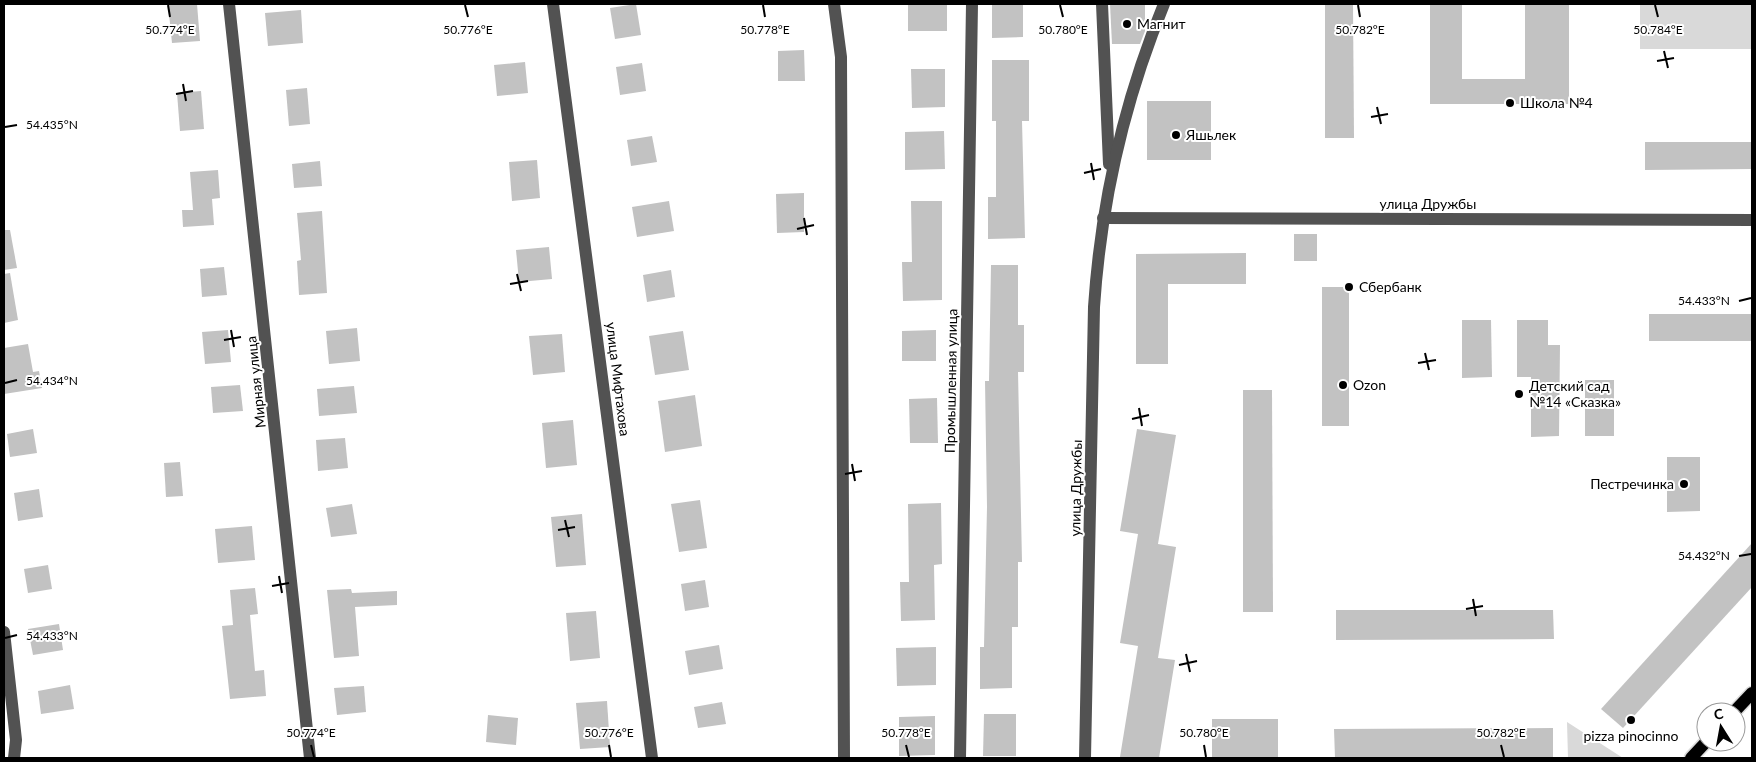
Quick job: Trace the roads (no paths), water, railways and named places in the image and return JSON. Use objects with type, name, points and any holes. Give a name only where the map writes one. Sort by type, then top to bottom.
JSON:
[{"type":"main road","points":[[1743,702],[1752,692]]},
{"type":"street","name":"Мирная улица","points":[[229,4],[310,758]]},
{"type":"street","name":"улица Мифтахова","points":[[553,4],[652,758]]},
{"type":"street","points":[[834,4],[841,57],[844,758]]},
{"type":"street","name":"Промышленная улица","points":[[960,758],[972,4]]},
{"type":"street","name":"улица Дружбы","points":[[1102,4],[1110,178]]},
{"type":"street","name":"улица Дружбы","points":[[1085,758],[1094,307],[1097,260],[1110,178],[1128,103],[1164,4]]},
{"type":"street","name":"улица Дружбы","points":[[1103,218],[1752,220]]},
{"type":"street","points":[[4,632],[16,740],[14,758]]},
{"type":"place","name":"Магнит","points":[[1127,24]]},
{"type":"place","name":"Школа №4","points":[[1510,103]]},
{"type":"place","name":"Яшьлек","points":[[1176,135]]},
{"type":"place","name":"Сбербанк","points":[[1349,287]]},
{"type":"place","name":"Ozon","points":[[1343,385]]},
{"type":"place","name":"Детский сад №14 «Сказка»","points":[[1519,394]]},
{"type":"place","name":"Пестречинка","points":[[1684,484]]},
{"type":"place","name":"pizza pinocinno","points":[[1631,720]]}]
